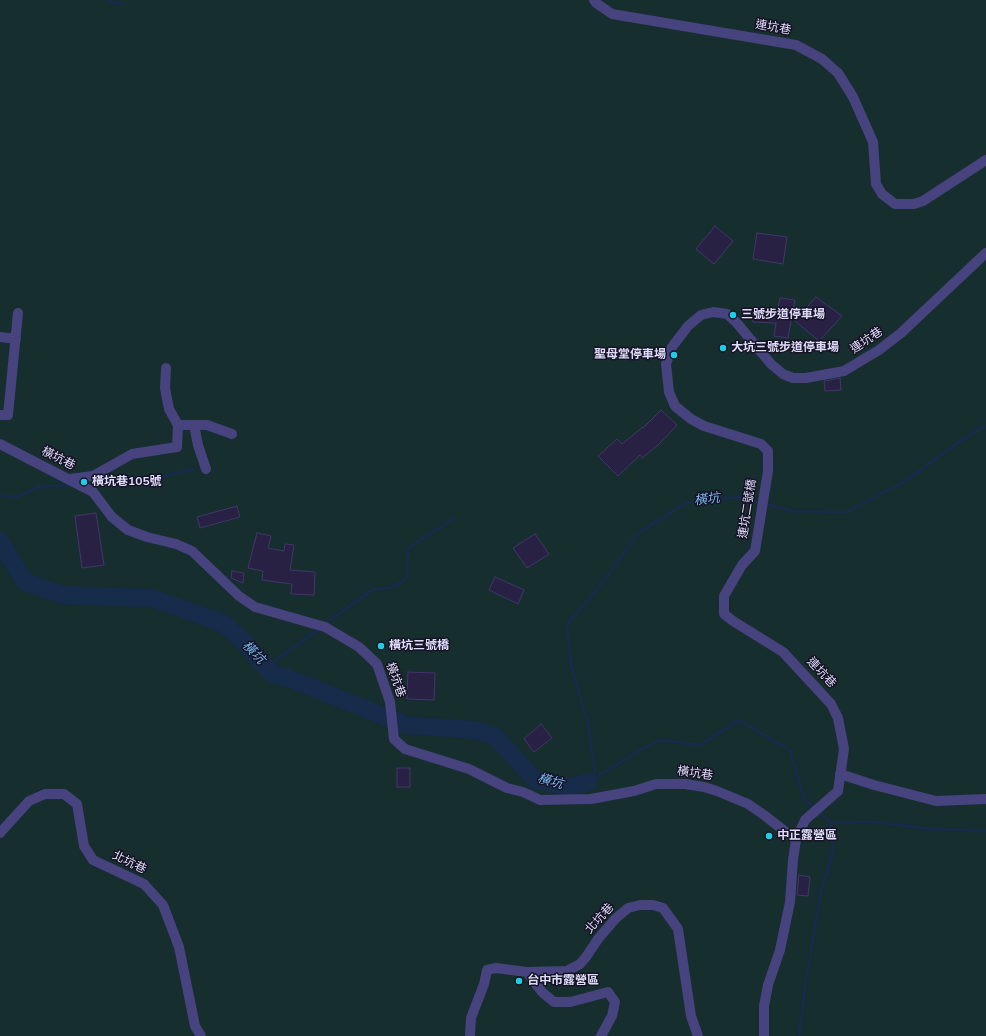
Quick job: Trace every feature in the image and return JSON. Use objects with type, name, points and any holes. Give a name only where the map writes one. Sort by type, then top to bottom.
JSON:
[{"type":"street","name":"連坑巷","points":[[594,0],[612,14],[796,45],[822,59],[838,73],[853,97],[873,142],[876,184],[882,194],[895,204],[914,204],[923,201],[986,160]]},
{"type":"street","name":"連坑巷","points":[[768,472],[768,451],[761,444],[704,426],[691,419],[675,406],[669,392],[666,364],[672,346],[688,326],[701,315],[713,312],[727,314],[736,322],[771,364],[783,374],[793,378],[806,378],[844,371],[879,350],[901,333],[986,253]]},
{"type":"street","points":[[0,415],[8,415],[18,313]]},
{"type":"street","points":[[0,337],[16,339]]},
{"type":"street","points":[[70,479],[92,476],[132,454],[177,447],[178,425],[169,409],[165,388],[166,368]]},
{"type":"street","points":[[178,425],[207,425],[232,434]]},
{"type":"street","points":[[194,425],[198,445],[206,469]]},
{"type":"street","name":"橫坑巷","points":[[0,444],[93,492],[112,517],[128,530],[147,537],[176,544],[192,551],[239,596],[255,607],[325,628],[359,647],[377,664],[390,702],[394,739],[405,749],[469,769],[508,788],[523,792],[540,800],[591,799],[634,791],[656,784],[685,784],[704,787],[748,804],[796,840]]},
{"type":"street","name":"連坑二號橋","points":[[755,551],[768,472]]},
{"type":"street","name":"連坑巷","points":[[755,551],[742,565],[724,596],[724,614],[783,652],[831,704],[838,718],[844,749],[838,791],[805,820],[796,840]]},
{"type":"street","points":[[840,774],[874,785],[936,801],[986,799]]},
{"type":"street","name":"北坑巷","points":[[0,833],[29,801],[45,794],[64,794],[77,804],[84,846],[93,860],[144,884],[163,905],[179,947],[195,1026],[201,1036]]},
{"type":"street","points":[[764,1036],[764,1006],[768,985],[780,950],[790,902],[796,840]]},
{"type":"street","name":"北坑巷","points":[[470,1036],[471,1018],[484,984],[487,970],[496,968],[527,972],[567,971],[580,964],[615,919],[628,908],[640,905],[653,905],[663,908],[678,929],[691,1016],[698,1036]]},
{"type":"street","points":[[527,972],[542,992],[554,1002],[570,1002],[608,992],[615,1002],[612,1016],[601,1036]]},
{"type":"green space","points":[[0,0],[986,0],[986,1036],[0,1036]]},
{"type":"building","points":[[715,226],[733,241],[714,264],[696,249]]},
{"type":"building","points":[[757,233],[787,237],[783,264],[753,259]]},
{"type":"building","points":[[816,297],[842,316],[819,341],[795,321]]},
{"type":"building","points":[[780,298],[795,300],[788,338],[774,336],[776,323],[753,322],[753,307],[778,308]]},
{"type":"building","points":[[840,378],[841,390],[825,391],[824,381]]},
{"type":"building","points":[[661,410],[677,425],[658,445],[642,458],[640,455],[618,476],[598,456],[617,439],[622,444],[643,428]]},
{"type":"building","points":[[237,506],[240,517],[200,528],[197,517]]},
{"type":"building","points":[[96,513],[104,565],[82,568],[75,516]]},
{"type":"building","points":[[257,533],[271,536],[268,548],[284,551],[285,544],[294,545],[290,570],[315,572],[314,595],[291,594],[292,584],[262,580],[263,571],[248,568]]},
{"type":"building","points":[[535,534],[549,554],[527,568],[513,548]]},
{"type":"building","points":[[232,571],[244,573],[243,583],[231,578]]},
{"type":"building","points":[[495,577],[524,590],[518,604],[489,590]]},
{"type":"building","points":[[408,672],[435,673],[434,700],[407,699]]},
{"type":"building","points":[[541,724],[552,738],[534,752],[524,739]]},
{"type":"building","points":[[397,768],[410,768],[410,787],[397,787]]},
{"type":"building","points":[[799,875],[810,877],[808,896],[797,895]]},
{"type":"waterway","points":[[108,0],[122,4]]},
{"type":"waterway","name":"橫坑","points":[[588,782],[595,772],[588,724],[571,665],[567,624],[602,584],[637,534],[686,503],[739,497],[793,511],[847,512],[905,481],[952,447],[986,425]]},
{"type":"waterway","points":[[83,484],[132,477],[160,477],[194,469]]},
{"type":"waterway","points":[[0,495],[18,497],[38,487],[72,485]]},
{"type":"waterway","points":[[325,624],[373,589],[391,588],[407,578],[408,548],[456,517]]},
{"type":"waterway","name":"橫坑","points":[[0,541],[25,582],[63,595],[152,598],[223,623],[244,642],[271,673],[288,678],[406,725],[476,730],[495,736],[535,780],[570,787],[588,782]]},
{"type":"waterway","points":[[271,673],[275,661],[319,629]]},
{"type":"waterway","points":[[590,781],[642,749],[660,740],[700,745],[739,720],[790,750],[804,799],[831,823],[875,822],[930,829],[986,831]]},
{"type":"waterway","points":[[799,1036],[806,980],[821,891],[833,852],[831,823]]},
{"type":"place","name":"三號步道停車場","points":[[733,315]]},
{"type":"place","name":"大坑三號步道停車場","points":[[723,348]]},
{"type":"place","name":"聖母堂停車場","points":[[674,355]]},
{"type":"place","name":"橫坑巷105號","points":[[84,482]]},
{"type":"place","name":"橫坑三號橋","points":[[381,646]]},
{"type":"place","name":"中正露營區","points":[[769,836]]},
{"type":"place","name":"台中市露營區","points":[[519,981]]}]
